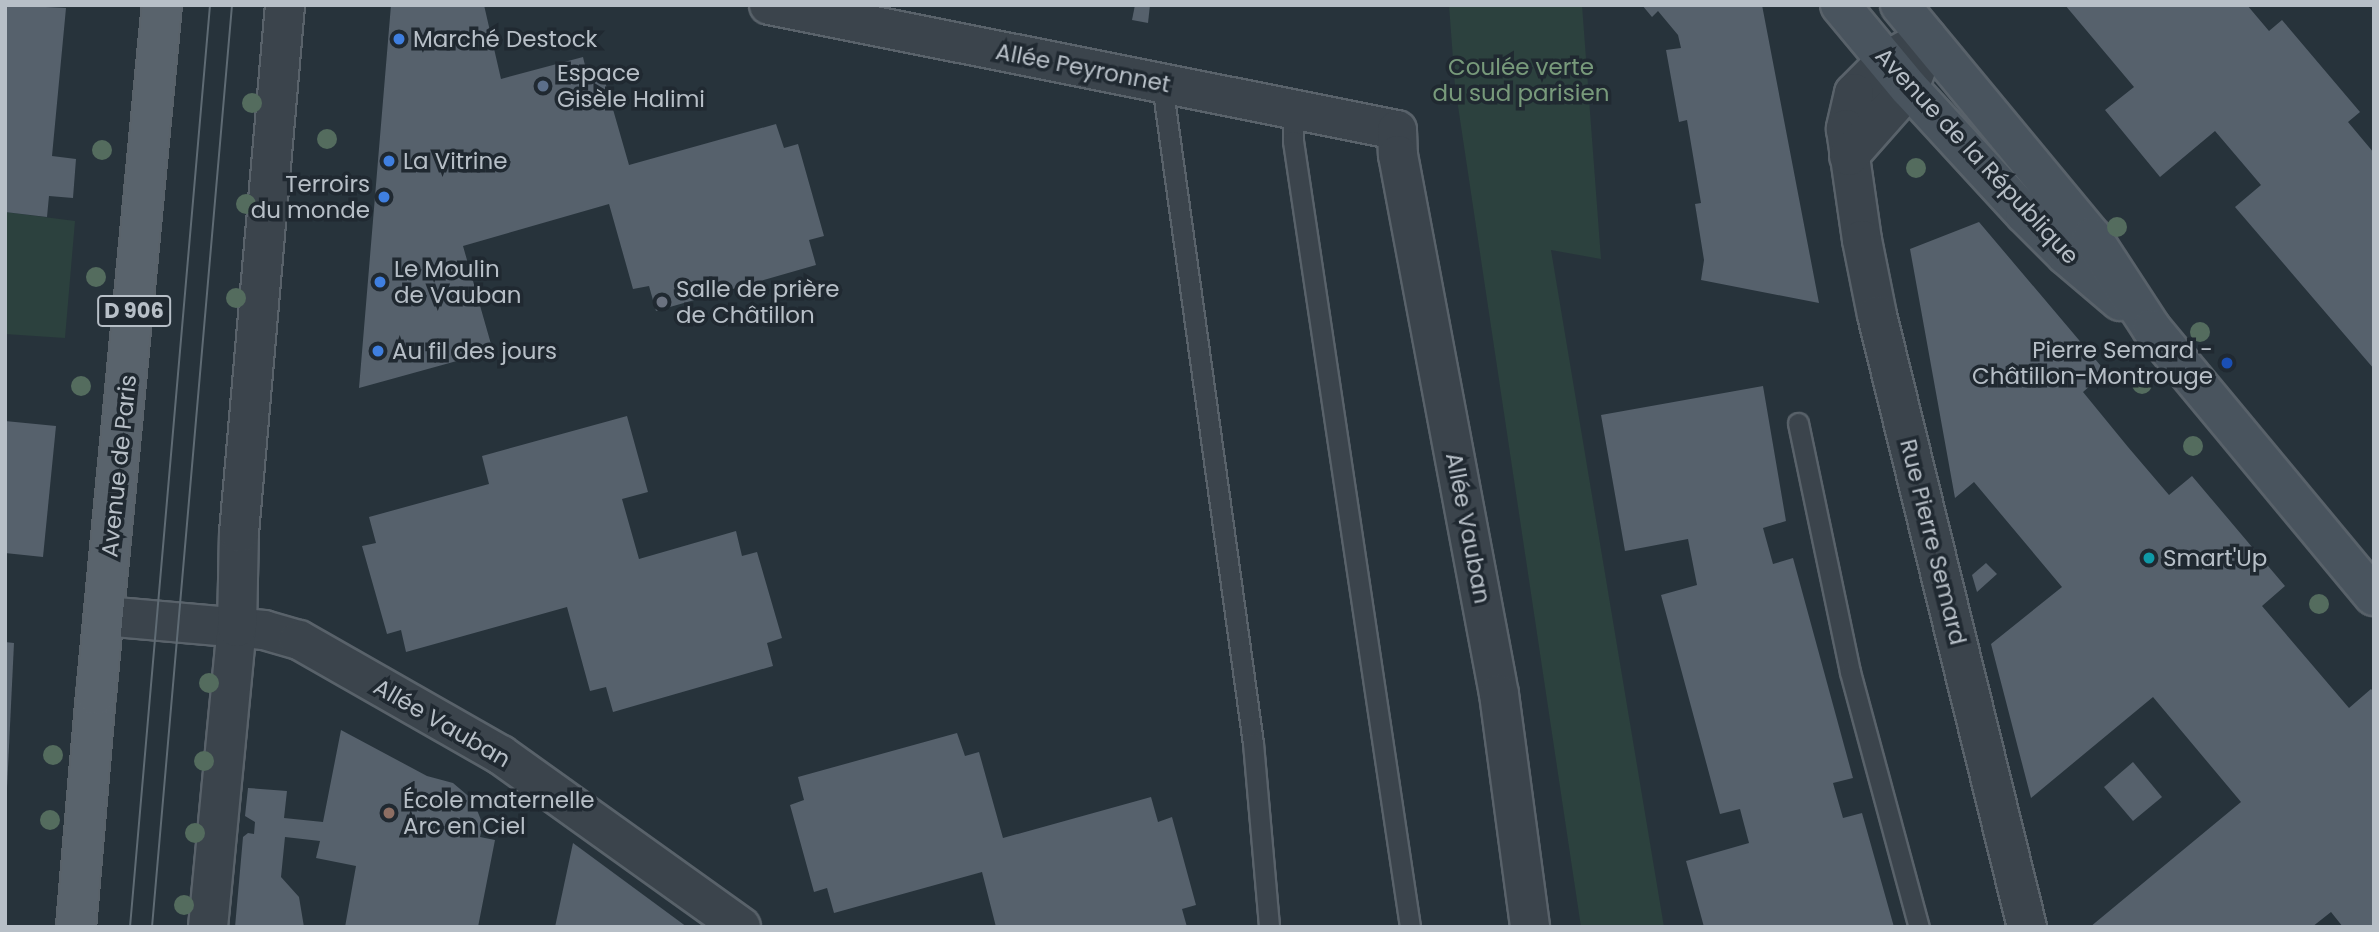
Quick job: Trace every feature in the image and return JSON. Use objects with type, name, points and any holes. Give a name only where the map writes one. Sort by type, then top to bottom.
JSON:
[{"type":"main road","name":"Avenue de Paris","points":[[76,927],[162,5]]},
{"type":"main road","name":"Avenue de la République","points":[[1840,5],[1898,74],[2066,255],[2152,329]]},
{"type":"main road","name":"Avenue de la République","points":[[1900,5],[2092,237],[2152,329],[2374,596]]},
{"type":"street","points":[[208,927],[237,627],[240,521],[285,5]]},
{"type":"street","name":"Allée Peyronnet","points":[[769,5],[1396,130]]},
{"type":"street","name":"Rue Pierre Semard","points":[[1927,38],[1898,74],[1854,93],[1846,129],[1849,156],[1877,315],[2027,927]]},
{"type":"street","name":"Allée Vauban","points":[[1396,130],[1398,155],[1499,694],[1530,927]]},
{"type":"street","name":"Allée Vauban","points":[[104,616],[264,630],[299,640],[473,742],[500,755],[741,927]]},
{"type":"lane","points":[[1162,84],[1252,743],[1269,927]]},
{"type":"lane","points":[[1293,111],[1293,141],[1410,927]]},
{"type":"lane","points":[[1798,423],[1850,672],[1919,927]]},
{"type":"green space","name":"Coulée verte du sud parisien","points":[[1449,5],[1582,5],[1601,259],[1551,250],[1664,927],[1581,927],[1455,86]]},
{"type":"green space","points":[[5,212],[75,221],[65,338],[5,334]]},
{"type":"building","points":[[5,5],[66,8],[52,156],[76,159],[73,198],[49,196],[47,217],[5,212]]},
{"type":"building","points":[[391,5],[484,5],[501,79],[583,57],[589,82],[604,78],[629,165],[776,124],[784,148],[798,144],[824,236],[809,240],[816,265],[656,311],[649,286],[633,289],[609,204],[463,246],[493,351],[359,388]]},
{"type":"building","points":[[1135,5],[1150,5],[1148,23],[1132,20]]},
{"type":"building","points":[[1642,5],[1762,5],[1819,303],[1701,280],[1704,260],[1695,204],[1701,203],[1687,120],[1679,122],[1666,50],[1681,48],[1678,35],[1658,11],[1652,17]]},
{"type":"building","points":[[2065,5],[2247,5],[2269,31],[2282,20],[2360,112],[2348,122],[2374,153],[2374,369],[2235,207],[2261,185],[2215,131],[2160,177],[2105,110],[2134,87]]},
{"type":"building","name":"Smart'Up","points":[[1979,222],[2106,372],[2083,392],[2128,447],[2169,495],[2192,476],[2285,586],[2262,606],[2349,708],[2371,689],[2374,692],[2374,927],[2343,927],[2331,912],[2312,927],[2090,927],[2241,802],[2153,697],[2031,798],[1991,644],[2062,587],[1974,482],[1955,498],[1910,249]]},
{"type":"building","points":[[1763,386],[1786,521],[1763,528],[1773,564],[1793,558],[1853,778],[1833,783],[1843,818],[1862,813],[1894,927],[1704,927],[1686,861],[1749,843],[1740,809],[1720,814],[1661,595],[1697,585],[1688,539],[1625,551],[1601,415]]},
{"type":"building","points":[[627,416],[648,492],[622,499],[639,559],[736,531],[742,556],[757,552],[782,638],[767,643],[773,666],[613,712],[606,687],[590,691],[567,607],[406,652],[401,630],[387,634],[362,546],[376,543],[369,517],[489,484],[482,456]]},
{"type":"building","points":[[5,421],[56,426],[43,557],[5,553]]},
{"type":"building","points":[[1986,563],[1997,574],[1977,592],[1972,575]]},
{"type":"building","points":[[5,642],[14,643],[7,788],[5,788]]},
{"type":"building","points":[[341,730],[427,776],[453,783],[473,800],[483,825],[480,837],[495,840],[478,927],[345,927],[356,866],[316,858],[320,841],[285,837],[281,877],[299,897],[304,927],[235,927],[243,837],[248,833],[254,834],[255,822],[245,816],[248,788],[287,791],[284,818],[323,822]]},
{"type":"building","points":[[957,733],[965,756],[979,752],[1003,838],[1151,797],[1158,822],[1172,817],[1196,905],[1182,909],[1187,927],[996,927],[982,872],[834,913],[827,888],[814,892],[790,805],[804,800],[798,777]]},
{"type":"building","points":[[2133,762],[2162,797],[2133,821],[2104,787]]},
{"type":"building","points":[[573,843],[687,927],[555,927]]},
{"type":"tram line","points":[[130,927],[210,5]]},
{"type":"tram line","points":[[152,927],[232,5]]},
{"type":"place","name":"Marché Destock","points":[[399,39]]},
{"type":"place","name":"Espace Gisèle Halimi","points":[[543,86]]},
{"type":"place","name":"La Vitrine","points":[[389,161]]},
{"type":"place","name":"Terroirs du monde","points":[[384,197]]},
{"type":"place","name":"Le Moulin de Vauban","points":[[380,282]]},
{"type":"place","name":"Salle de prière de Châtillon","points":[[662,302]]},
{"type":"place","name":"Au fil des jours","points":[[378,351]]},
{"type":"place","name":"Pierre Semard - Châtillon-Montrouge","points":[[2227,363]]},
{"type":"place","name":"Smart'Up","points":[[2149,558]]},
{"type":"place","name":"École maternelle Arc en Ciel","points":[[389,813]]}]
